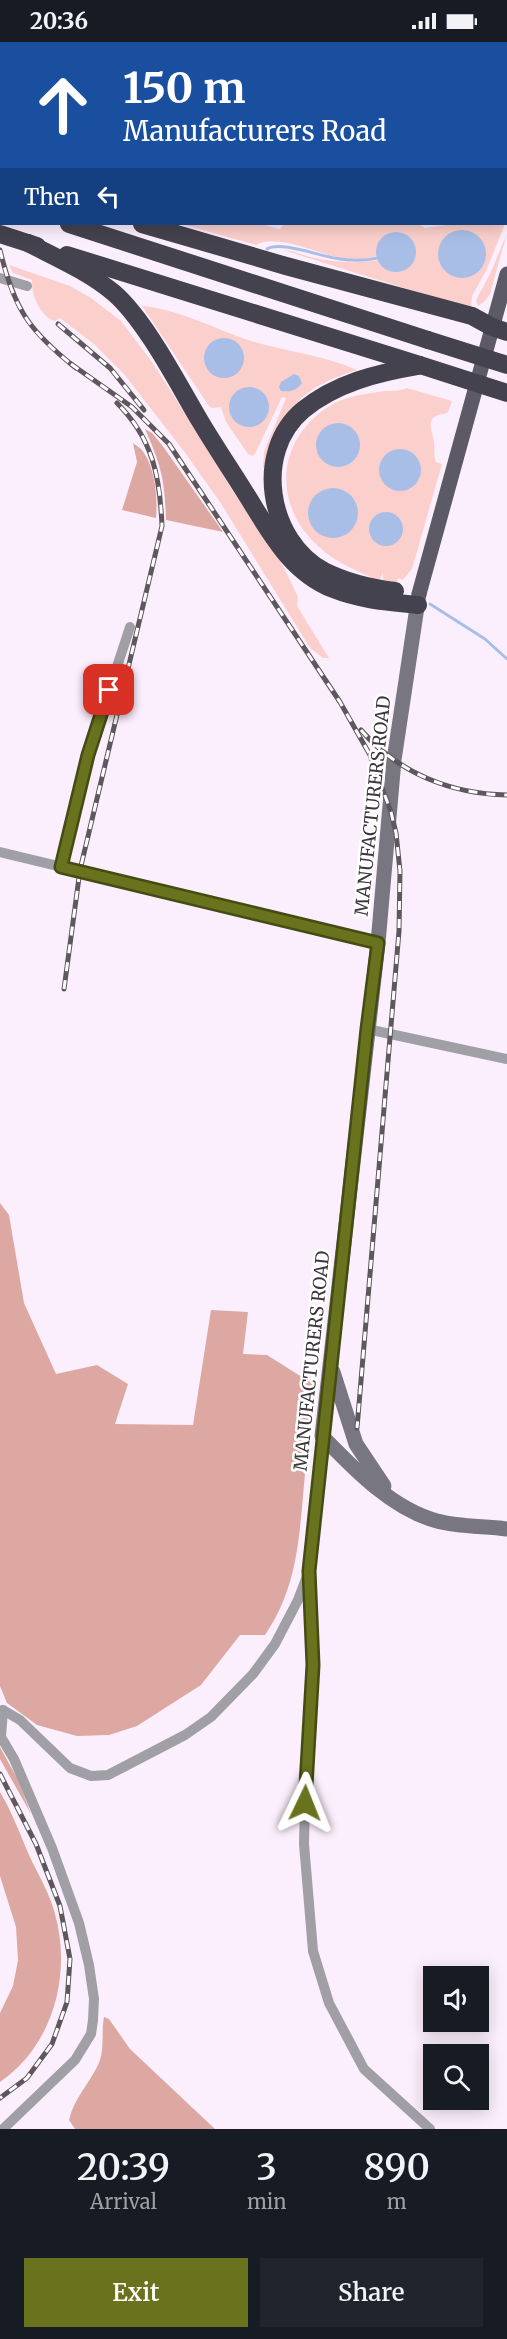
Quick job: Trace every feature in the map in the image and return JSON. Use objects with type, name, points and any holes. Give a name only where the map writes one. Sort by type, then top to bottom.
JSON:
[{"type":"highway","points":[[72,225],[507,365]]},
{"type":"highway","points":[[145,225],[472,316],[499,330]]},
{"type":"highway","points":[[0,234],[507,393]]},
{"type":"highway","points":[[28,243],[91,277],[115,294],[180,386],[272,537],[294,564],[315,580],[333,589],[364,599],[418,599]]},
{"type":"highway","points":[[418,599],[368,586],[323,570],[298,549],[281,521],[273,499],[272,485],[274,458],[295,419],[303,410],[343,386],[366,377],[420,365]]},
{"type":"main road","name":"MANUFACTURERS ROAD","points":[[322,1436],[332,1366],[378,943],[394,760],[418,599],[499,330],[507,274]]},
{"type":"main road","points":[[332,1366],[356,1443],[393,1498]]},
{"type":"main road","points":[[322,1436],[356,1470],[414,1512],[438,1521],[507,1528]]},
{"type":"street","points":[[0,278],[27,286]]},
{"type":"street","points":[[61,867],[88,755],[130,627]]},
{"type":"street","points":[[0,852],[378,943]]},
{"type":"street","points":[[367,1029],[507,1059]]},
{"type":"street","name":"MANUFACTURERS ROAD","points":[[2,1707],[20,1720],[70,1768],[91,1776],[108,1775],[185,1735],[211,1717],[253,1674],[275,1644],[298,1600],[309,1571],[322,1436]]},
{"type":"street","points":[[309,1571],[313,1665],[306,1762],[304,1844],[313,1951],[329,2003],[364,2069],[430,2129]]},
{"type":"street","name":"MANUFACTURERS ROAD","points":[[2,1707],[2,1737],[14,1759],[52,1848],[79,1923],[94,1999],[91,2034],[75,2060],[3,2129]]},
{"type":"shaded area","points":[[185,225],[265,225],[279,229],[284,225],[420,225],[425,228],[445,225],[505,225],[486,271],[472,296],[471,309],[283,250],[330,261],[362,262],[378,260],[377,256],[348,259],[276,241],[256,245]]},
{"type":"shaded area","points":[[507,233],[490,294],[478,306],[476,300],[491,272]]},
{"type":"shaded area","points":[[9,265],[70,286],[91,298],[121,321],[152,362],[230,487],[282,564],[298,597],[297,606],[329,658],[323,658],[310,648],[220,502],[124,374],[94,344],[60,318],[55,321],[45,315],[35,298],[32,280],[13,273]]},
{"type":"shaded area","points":[[142,306],[179,314],[242,338],[329,360],[357,370],[320,385],[296,404],[287,416],[266,466],[263,468],[264,452],[286,398],[282,397],[255,454],[252,456],[248,454],[226,422],[221,407],[209,406]]},
{"type":"shaded area","points":[[407,388],[452,401],[448,412],[434,417],[431,423],[435,459],[436,462],[442,464],[412,569],[403,580],[398,578],[397,583],[383,580],[383,573],[379,581],[363,574],[340,562],[319,547],[304,531],[294,513],[288,494],[286,475],[290,456],[298,438],[311,421],[328,407],[355,396]]},
{"type":"shaded area","points":[[145,429],[152,433],[162,445],[223,532],[166,520],[161,473]]},
{"type":"shaded area","points":[[133,443],[143,452],[151,467],[157,502],[156,518],[122,510],[137,462]]},
{"type":"shaded area","points":[[0,1203],[9,1215],[24,1303],[56,1374],[97,1365],[128,1384],[115,1424],[193,1425],[211,1310],[248,1312],[243,1354],[267,1355],[313,1384],[295,1563],[276,1617],[265,1635],[240,1635],[201,1685],[137,1726],[109,1735],[77,1736],[37,1725],[7,1703],[0,1686]]},
{"type":"shaded area","points":[[0,1747],[18,1780],[31,1814],[0,1759]]},
{"type":"shaded area","points":[[0,1792],[53,1907],[60,1937],[61,1960],[54,2007],[45,2029],[33,2049],[18,2067],[0,2082],[0,2013],[13,1986],[18,1960],[16,1927],[0,1876]]},
{"type":"shaded area","points":[[104,2017],[109,2019],[130,2049],[215,2129],[75,2129],[69,2120],[71,2112],[100,2060]]},
{"type":"water","points":[[462,230],[479,237],[486,254],[479,271],[462,278],[445,271],[438,254],[445,237]]},
{"type":"water","points":[[396,232],[404,233],[410,238],[415,244],[415,260],[410,266],[404,271],[396,272],[388,271],[382,266],[377,260],[376,252],[377,244],[382,238],[388,233]]},
{"type":"water","points":[[224,338],[238,344],[244,358],[238,372],[224,378],[210,372],[204,358],[210,344]]},
{"type":"water","points":[[294,374],[299,376],[302,383],[293,390],[281,391],[279,387],[281,382]]},
{"type":"water","points":[[249,387],[257,388],[263,393],[268,399],[268,415],[263,421],[257,426],[249,427],[241,426],[235,421],[230,415],[229,407],[230,399],[235,393],[241,388]]},
{"type":"water","points":[[338,423],[354,429],[360,445],[354,461],[338,467],[322,461],[316,445],[322,429]]},
{"type":"water","points":[[400,449],[408,450],[415,455],[420,462],[420,478],[415,485],[408,490],[400,491],[392,490],[385,485],[380,478],[379,470],[380,462],[385,455],[392,450]]},
{"type":"water","points":[[333,488],[351,495],[358,513],[351,531],[333,538],[315,531],[308,513],[315,495]]},
{"type":"water","points":[[386,512],[398,517],[403,529],[398,541],[386,546],[374,541],[369,529],[374,517]]},
{"type":"waterway","points":[[267,249],[282,246],[332,258],[350,260],[377,258]]},
{"type":"waterway","points":[[430,604],[485,639],[507,659]]},
{"type":"railway","points":[[0,250],[11,288],[26,317],[46,342],[76,368]]},
{"type":"railway","points":[[58,324],[110,368],[144,410]]},
{"type":"railway","points":[[71,364],[132,407],[169,444],[340,702],[370,755],[391,812],[400,871],[399,931],[357,1428]]},
{"type":"railway","points":[[64,989],[80,870],[162,526],[159,491],[147,445],[117,403]]},
{"type":"railway","points":[[361,730],[392,758],[427,778],[466,790],[507,795]]},
{"type":"railway","points":[[0,1774],[36,1844],[60,1906],[70,1959],[67,2002],[52,2044],[27,2078],[0,2098]]},
{"type":"route","points":[[109,690],[88,755],[61,867],[378,943],[334,1349],[322,1436],[309,1571],[313,1665],[305,1803]]}]
